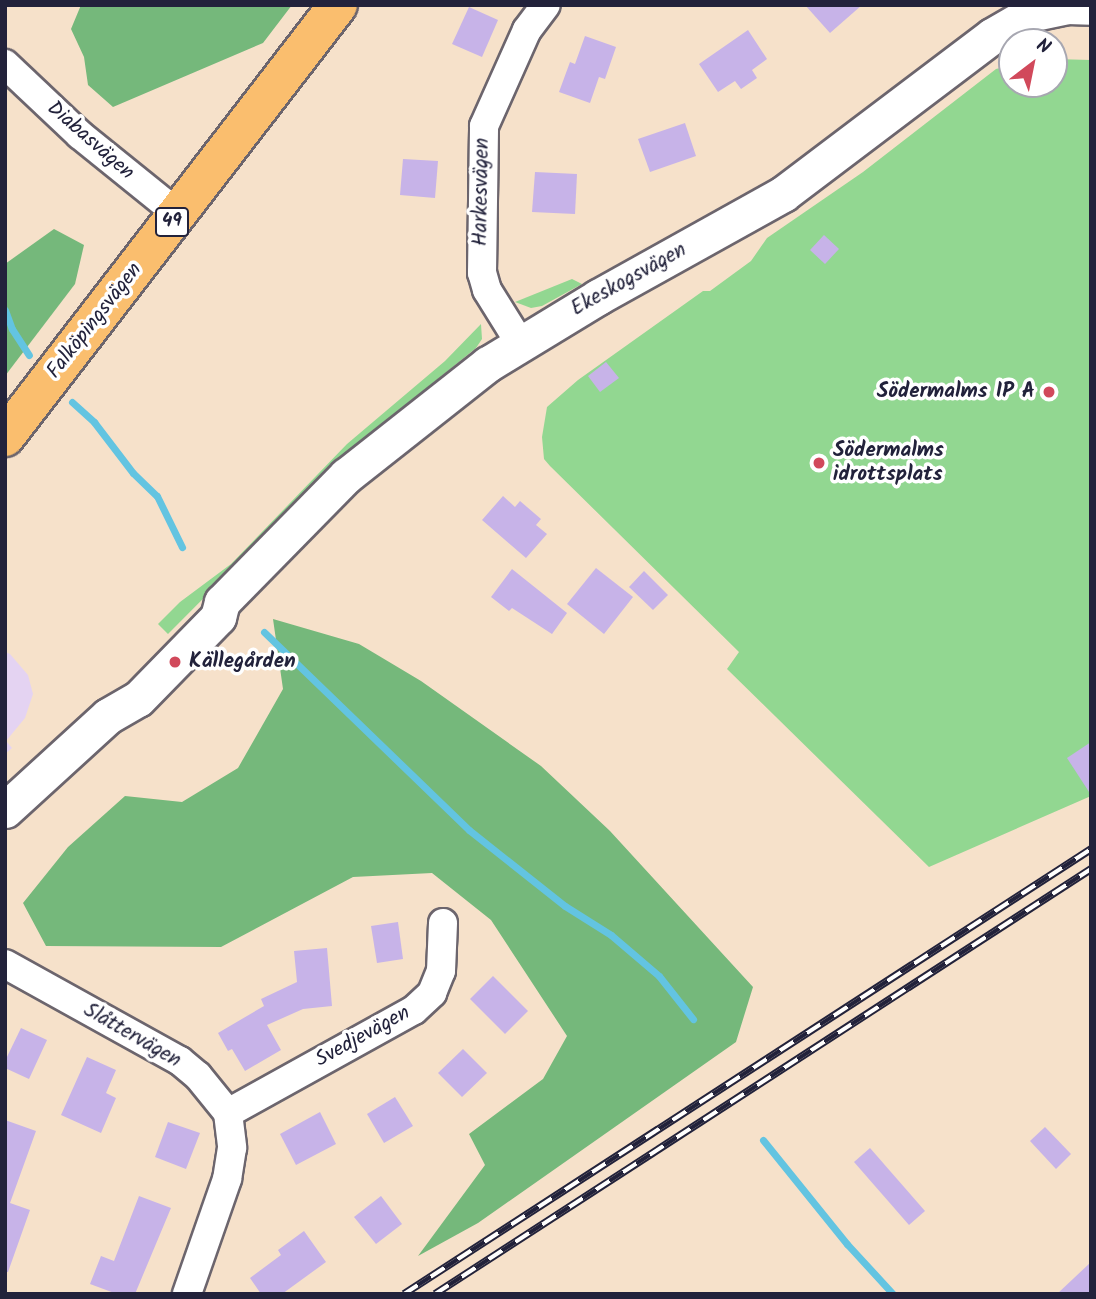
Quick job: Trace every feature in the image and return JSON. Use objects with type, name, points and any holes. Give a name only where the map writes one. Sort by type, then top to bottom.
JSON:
[{"type":"main road","name":"Falköpingsvägen","points":[[5,437],[338,5]]},
{"type":"street","name":"Harkesvägen","points":[[520,343],[487,290],[482,273],[484,126],[527,30],[546,5]]},
{"type":"street","name":"Ekeskogsvägen","points":[[5,810],[108,716],[125,687],[206,606],[222,602],[346,476],[446,395],[520,343],[783,194],[992,36],[1030,14],[1075,6]]},
{"type":"street","name":"Diabasvägen","points":[[5,64],[80,135],[178,214]]},
{"type":"street","name":"Svedjevägen","points":[[228,1114],[414,1010],[432,993],[441,971],[443,923]]},
{"type":"street","name":"Slåttervägen","points":[[5,964],[180,1061],[198,1076],[228,1114]]},
{"type":"street","points":[[187,1294],[230,1167],[232,1133],[228,1114]]},
{"type":"shaded area","points":[[5,652],[10,654],[28,675],[33,694],[25,718],[6,741],[12,748],[5,754]]},
{"type":"green space","points":[[81,5],[292,5],[263,43],[113,107],[88,85],[84,57],[71,29]]},
{"type":"green space","name":"Södermalms idrottsplats","points":[[1068,59],[1091,60],[1091,796],[929,867],[727,669],[739,652],[550,466],[544,459],[542,437],[547,407],[578,380],[703,291],[710,291],[751,261],[767,238],[863,172],[996,69],[998,98],[1068,98]]},
{"type":"green space","points":[[54,229],[84,245],[75,284],[5,376],[5,264]]},
{"type":"green space","points":[[572,279],[582,284],[542,306],[531,308],[515,302]]},
{"type":"green space","points":[[481,324],[482,339],[476,348],[354,447],[168,634],[158,624],[180,602],[231,564],[347,444],[445,361]]},
{"type":"green space","points":[[273,619],[359,644],[421,681],[541,766],[610,831],[753,987],[736,1042],[478,1223],[418,1256],[485,1165],[469,1134],[543,1079],[567,1036],[491,920],[432,873],[353,877],[221,947],[46,946],[23,903],[68,847],[125,796],[182,802],[238,768],[283,689]]},
{"type":"building","points":[[805,5],[862,5],[830,33]]},
{"type":"building","points":[[469,7],[498,20],[482,57],[452,44]]},
{"type":"building","points":[[748,30],[767,59],[752,70],[757,78],[741,89],[735,81],[718,92],[699,64]]},
{"type":"building","points":[[585,36],[616,47],[605,79],[599,77],[590,103],[559,92],[570,62],[575,64]]},
{"type":"building","points":[[685,123],[696,156],[650,172],[638,139]]},
{"type":"building","points":[[403,159],[438,161],[435,198],[400,195]]},
{"type":"building","points":[[535,172],[577,174],[575,214],[532,212]]},
{"type":"building","points":[[824,235],[839,249],[825,264],[810,250]]},
{"type":"building","points":[[606,362],[619,378],[600,392],[588,376]]},
{"type":"building","points":[[503,496],[515,507],[520,501],[541,519],[536,525],[547,534],[526,558],[482,520]]},
{"type":"building","points":[[596,568],[633,597],[604,634],[567,604]]},
{"type":"building","points":[[512,569],[567,613],[552,634],[512,608],[509,611],[491,597]]},
{"type":"building","points":[[644,571],[668,595],[653,610],[629,587]]},
{"type":"building","points":[[1091,742],[1091,795],[1067,758]]},
{"type":"building","points":[[398,922],[403,959],[377,963],[371,926]]},
{"type":"building","points":[[327,948],[332,1006],[303,1009],[267,1025],[281,1050],[245,1071],[232,1049],[228,1051],[218,1033],[264,1006],[261,999],[297,982],[294,951]]},
{"type":"building","points":[[493,976],[528,1011],[505,1034],[470,999]]},
{"type":"building","points":[[21,1028],[47,1040],[29,1079],[5,1068],[5,1061]]},
{"type":"building","points":[[463,1049],[487,1073],[462,1097],[438,1073]]},
{"type":"building","points":[[87,1057],[116,1070],[106,1093],[116,1098],[101,1133],[61,1115]]},
{"type":"building","points":[[395,1097],[413,1126],[384,1143],[367,1114]]},
{"type":"building","points":[[320,1112],[336,1144],[296,1165],[280,1134]]},
{"type":"building","points":[[5,1120],[36,1131],[10,1203],[30,1210],[8,1272],[5,1272]]},
{"type":"building","points":[[168,1122],[200,1133],[186,1169],[155,1157]]},
{"type":"building","points":[[1045,1127],[1071,1154],[1056,1169],[1030,1141]]},
{"type":"building","points":[[870,1148],[925,1211],[909,1225],[854,1162]]},
{"type":"building","points":[[139,1196],[171,1208],[135,1294],[117,1294],[90,1284],[101,1256],[114,1261]]},
{"type":"building","points":[[381,1196],[402,1224],[376,1244],[354,1217]]},
{"type":"building","points":[[304,1231],[326,1262],[282,1294],[261,1294],[250,1278],[281,1255],[278,1250]]},
{"type":"building","points":[[1091,1262],[1091,1294],[1057,1294]]},
{"type":"waterway","points":[[5,310],[12,329],[29,355]]},
{"type":"waterway","points":[[72,402],[94,422],[133,473],[157,496],[182,547]]},
{"type":"waterway","points":[[264,632],[469,830],[565,906],[611,935],[659,976],[693,1019]]},
{"type":"waterway","points":[[763,1140],[847,1244],[893,1294]]},
{"type":"railway","points":[[404,1294],[1091,849]]},
{"type":"railway","points":[[435,1294],[1091,869]]},
{"type":"place","name":"Södermalms IP A","points":[[1049,392]]},
{"type":"place","name":"Södermalms idrottsplats","points":[[819,463]]},
{"type":"place","name":"Källegården","points":[[175,662]]}]
